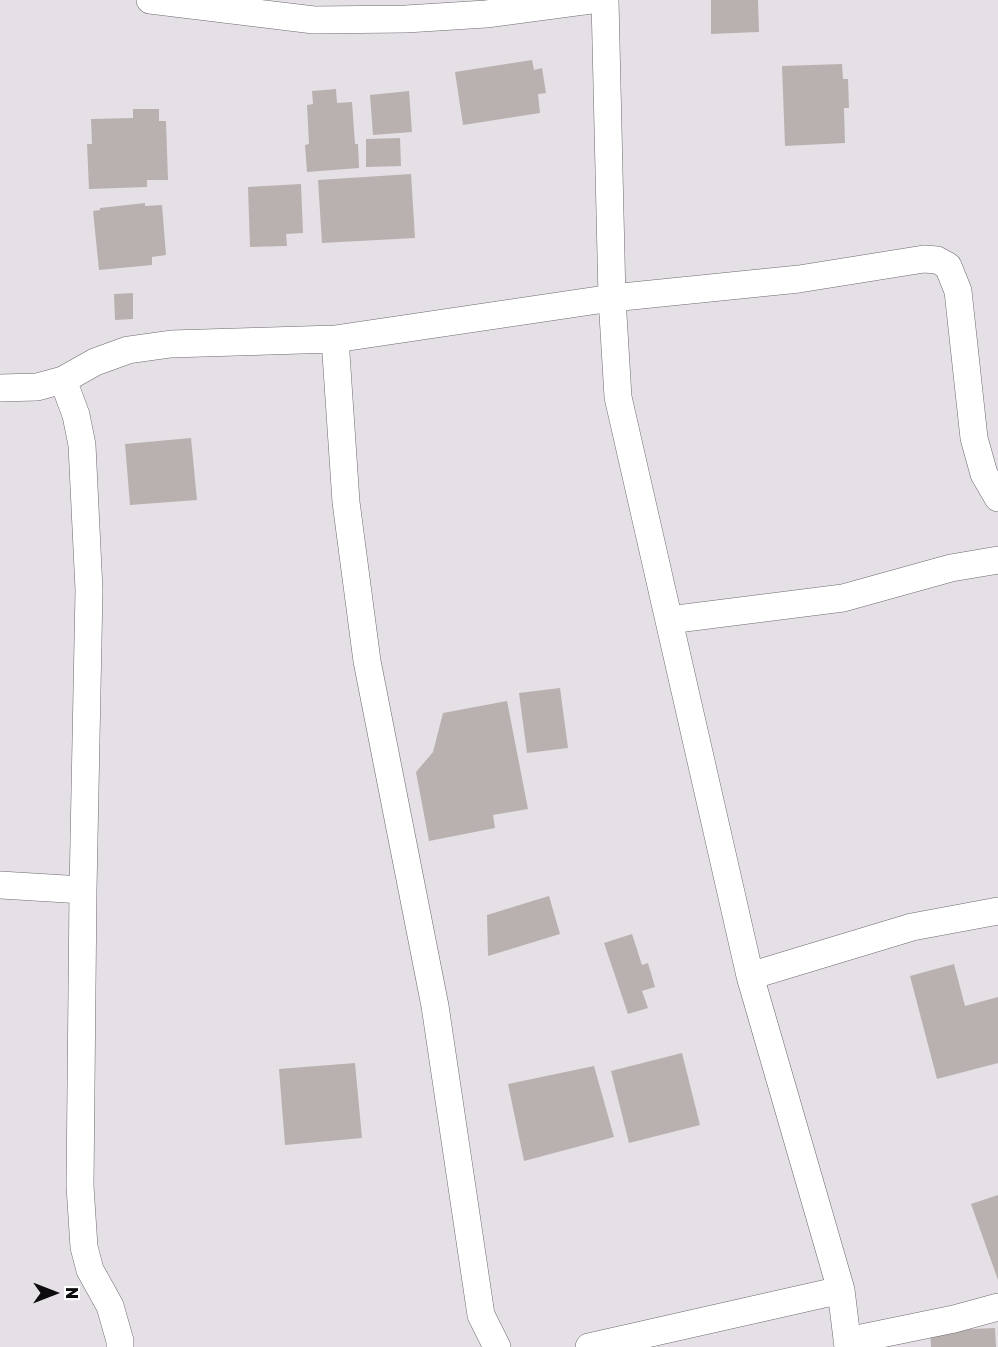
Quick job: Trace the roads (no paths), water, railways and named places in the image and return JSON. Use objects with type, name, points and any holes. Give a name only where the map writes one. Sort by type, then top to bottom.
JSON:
[{"type":"street","points":[[150,0],[314,20],[406,19],[486,14],[591,0]]},
{"type":"street","points":[[605,0],[612,298],[618,398],[750,976],[841,1290],[848,1344],[998,1307]]},
{"type":"street","points":[[0,388],[37,387],[63,380],[95,362],[139,348],[171,344],[336,339],[612,298],[799,279],[937,260],[948,266],[958,291],[974,438],[984,474],[998,498]]},
{"type":"street","points":[[336,339],[346,502],[367,661],[435,1006],[481,1315],[498,1347]]},
{"type":"street","points":[[63,380],[76,416],[82,445],[89,590],[80,1186],[84,1248],[90,1270],[110,1306],[120,1347]]},
{"type":"street","points":[[669,620],[843,598],[951,568],[998,560]]},
{"type":"street","points":[[0,885],[83,890]]},
{"type":"street","points":[[750,976],[912,927],[998,911]]},
{"type":"street","points":[[589,1347],[841,1290]]}]
